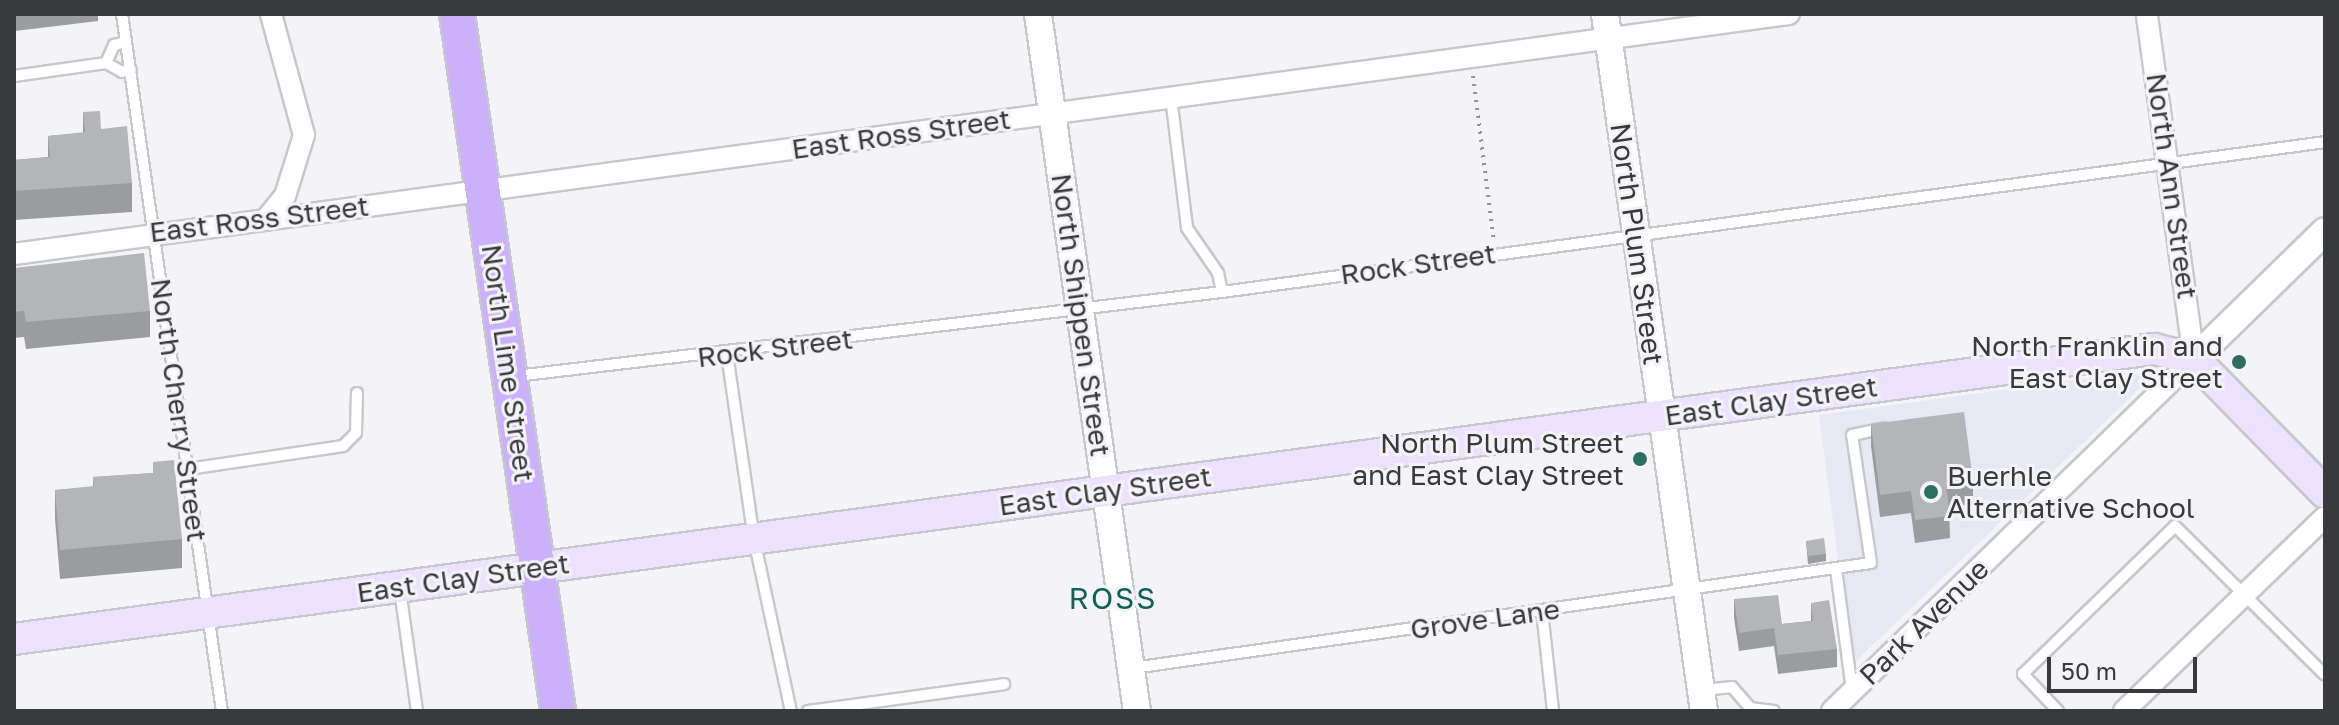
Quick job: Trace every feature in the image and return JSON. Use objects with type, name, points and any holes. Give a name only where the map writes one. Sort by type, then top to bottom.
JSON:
[{"type":"highway","name":"North Lime Street","points":[[457,14],[558,711]]},
{"type":"main road","name":"East Clay Street","points":[[14,639],[2154,349],[2194,359]]},
{"type":"main road","points":[[2194,359],[2325,493]]},
{"type":"street","points":[[267,218],[285,196],[304,135],[271,14]]},
{"type":"street","name":"North Shippen Street","points":[[1038,14],[1137,711]]},
{"type":"street","name":"East Ross Street","points":[[14,254],[1470,58],[1607,27],[1789,14]]},
{"type":"street","name":"North Ann Street","points":[[2147,14],[2170,161],[2194,359]]},
{"type":"street","name":"North Plum Street","points":[[1607,27],[1660,416],[1703,700]]},
{"type":"street","name":"Park Avenue","points":[[1832,711],[2325,231]]},
{"type":"street","points":[[2124,711],[2325,517]]},
{"type":"lane","name":"North Cherry Street","points":[[122,14],[222,711]]},
{"type":"lane","points":[[106,63],[114,45],[126,42]]},
{"type":"lane","points":[[14,76],[106,63],[122,72],[131,70]]},
{"type":"lane","points":[[1171,97],[1187,228],[1218,273],[1222,292]]},
{"type":"lane","name":"Rock Street","points":[[510,377],[1080,311],[1635,233],[2325,142]]},
{"type":"lane","points":[[727,354],[754,539],[791,711]]},
{"type":"lane","points":[[188,469],[343,446],[356,433],[357,393]]},
{"type":"lane","name":"Grove Lane","points":[[1131,668],[1871,563],[1852,435],[1893,427]]},
{"type":"lane","points":[[2058,711],[2023,674],[2168,529],[2183,528],[2325,675]]},
{"type":"lane","points":[[1838,569],[1852,691]]},
{"type":"lane","points":[[400,586],[417,711]]},
{"type":"lane","points":[[1542,611],[1553,711]]},
{"type":"lane","points":[[808,711],[1004,684]]},
{"type":"lane","points":[[1703,700],[1732,687],[1750,708],[1774,711]]},
{"type":"path","points":[[1470,58],[1495,253]]},
{"type":"shaded area","name":"Buerhle Alternative School","points":[[2134,372],[2142,378],[2140,388],[1852,665],[1819,415]]},
{"type":"building","points":[[100,111],[101,129],[127,126],[132,183],[14,191],[14,160],[50,157],[48,136],[85,132],[83,112]]},
{"type":"building","points":[[144,253],[150,311],[26,322],[24,311],[14,312],[14,268]]},
{"type":"building","points":[[1964,412],[1973,481],[1946,485],[1950,516],[1915,520],[1911,491],[1880,495],[1871,424]]},
{"type":"building","points":[[174,460],[182,539],[60,550],[55,490],[94,486],[93,477],[153,473],[153,462]]},
{"type":"building","points":[[1824,538],[1826,554],[1808,556],[1806,541]]},
{"type":"building","points":[[1778,595],[1782,624],[1813,621],[1811,603],[1829,600],[1837,649],[1778,655],[1774,628],[1739,633],[1734,599]]},
{"type":"place","name":"North Franklin and East Clay Street","points":[[2239,362]]},
{"type":"place","name":"North Plum Street and East Clay Street","points":[[1640,459]]},
{"type":"place","name":"Buerhle Alternative School","points":[[1931,492]]},
{"type":"district","name":"ROSS","points":[[1113,598]]}]
